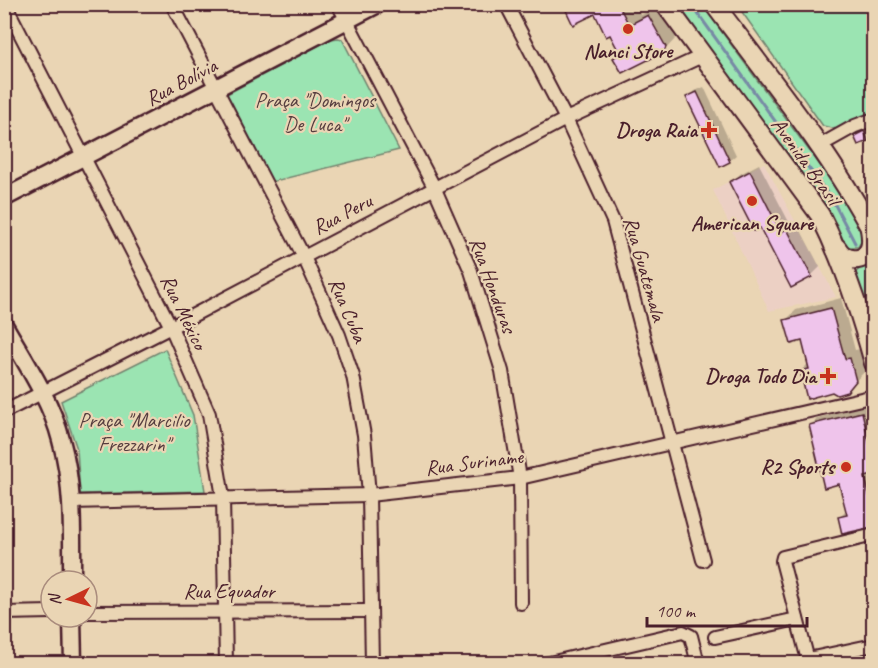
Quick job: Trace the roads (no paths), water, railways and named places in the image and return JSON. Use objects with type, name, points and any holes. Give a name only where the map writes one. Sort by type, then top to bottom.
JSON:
[{"type":"main road","name":"Rua Bolívia","points":[[4,198],[378,4]]},
{"type":"main road","name":"Avenida Brasil","points":[[664,4],[820,215],[852,288],[873,363]]},
{"type":"main road","name":"Avenida Brasil","points":[[714,4],[821,145],[849,189],[872,232]]},
{"type":"main road","points":[[834,244],[843,256],[854,260],[860,259],[865,256],[871,246],[872,232]]},
{"type":"main road","points":[[4,325],[41,392],[61,438],[71,502],[72,569]]},
{"type":"main road","points":[[72,629],[73,663]]},
{"type":"street","name":"Rua México","points":[[5,4],[171,327],[209,414],[223,497],[226,663]]},
{"type":"street","name":"Rua Cuba","points":[[172,4],[304,257],[339,335],[353,376],[364,435],[369,495],[372,663]]},
{"type":"street","name":"Rua Honduras","points":[[338,4],[434,188],[471,272],[502,371],[520,478],[520,603]]},
{"type":"street","name":"Rua Guatemala","points":[[506,4],[566,119],[613,221],[704,560]]},
{"type":"street","name":"Rua Peru","points":[[4,412],[171,327],[566,119],[702,56]]},
{"type":"street","points":[[821,145],[873,119]]},
{"type":"street","name":"Rua Suriname","points":[[71,502],[369,495],[520,478],[873,396]]},
{"type":"street","points":[[869,646],[808,661],[782,561],[783,557],[873,535]]},
{"type":"street","name":"Rua Equador","points":[[99,612],[371,611]]},
{"type":"street","points":[[4,613],[39,612]]},
{"type":"street","points":[[714,637],[797,619]]},
{"type":"street","points":[[545,663],[683,632],[691,636],[698,663]]},
{"type":"waterway","points":[[691,4],[834,203],[855,243]]},
{"type":"waterway","points":[[868,270],[874,282]]},
{"type":"place","name":"Nanci Store","points":[[628,29]]},
{"type":"place","name":"Droga Raia","points":[[709,130]]},
{"type":"place","name":"American Square","points":[[752,201]]},
{"type":"place","name":"Droga Todo Dia","points":[[828,376]]},
{"type":"place","name":"R2 Sports","points":[[846,467]]},
{"type":"park label","name":"Praça \"Domingos De Luca\"","points":[[315,112]]},
{"type":"park label","name":"Praça \"Marcilio Frezzarin\"","points":[[134,432]]}]
